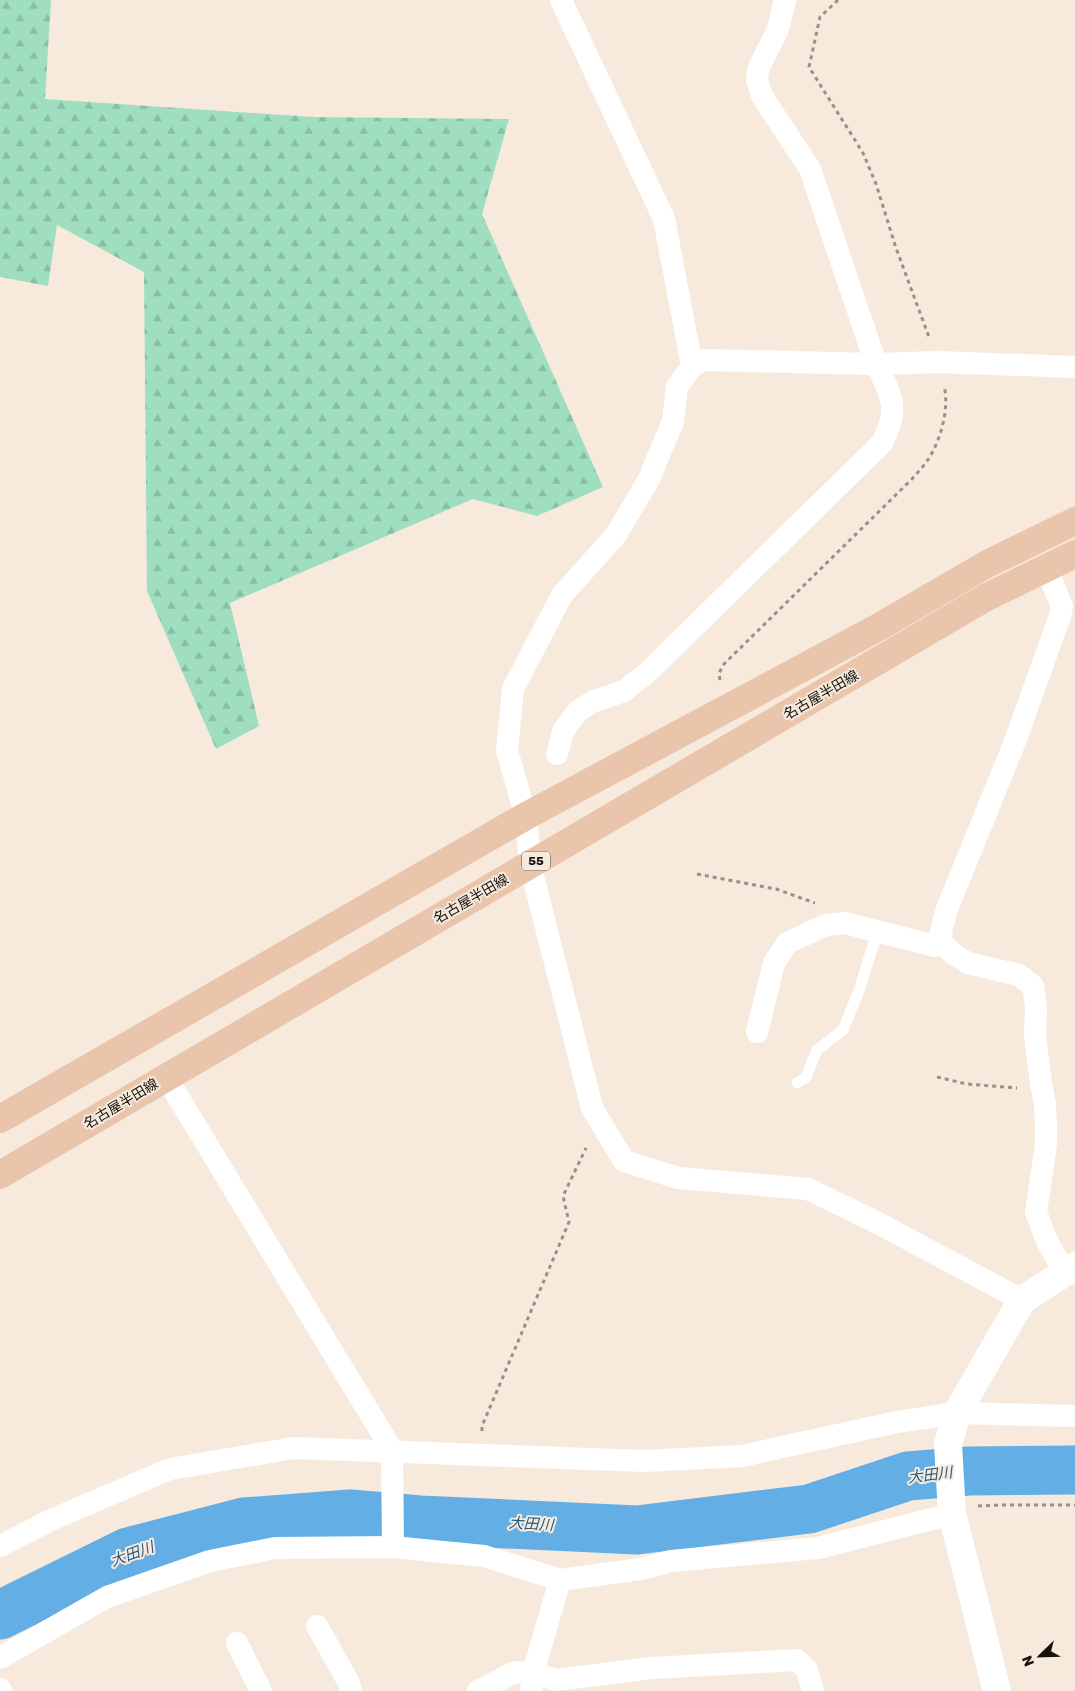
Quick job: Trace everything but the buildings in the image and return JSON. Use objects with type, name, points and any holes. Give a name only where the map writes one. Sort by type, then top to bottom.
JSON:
[{"type":"main road","points":[[0,1119],[526,816],[877,628],[987,564],[1075,521]]},
{"type":"main road","name":"名古屋半田線","points":[[0,1176],[985,598],[1075,554]]},
{"type":"street","points":[[561,0],[664,219],[692,366]]},
{"type":"street","points":[[557,754],[563,731],[578,711],[592,702],[624,691],[648,672],[882,443],[890,429],[894,408],[876,364],[810,169],[762,96],[757,79],[759,67],[778,29],[785,0]]},
{"type":"street","points":[[1022,1300],[876,1222],[808,1189],[678,1178],[624,1161],[592,1108],[530,864],[526,816],[507,751],[513,689],[562,595],[616,535],[649,479],[673,421],[677,387],[692,366],[704,360],[876,364],[938,362],[1075,367]]},
{"type":"street","points":[[997,1691],[952,1509],[948,1444],[956,1413],[1022,1300],[1069,1269],[1047,1241],[1036,1212],[1046,1145],[1045,1104],[1035,1035],[1036,1007],[1033,986],[1019,975],[968,963],[942,944],[941,931],[947,909],[1014,744],[1060,616],[1062,606],[1046,568]]},
{"type":"street","points":[[757,1032],[774,963],[787,943],[826,925],[845,923],[935,946],[942,944]]},
{"type":"street","points":[[166,1077],[392,1450],[393,1547]]},
{"type":"street","points":[[0,1546],[53,1519],[170,1469],[294,1448],[392,1450],[644,1461],[742,1456],[897,1422],[956,1413],[1075,1416]]},
{"type":"street","points":[[0,1658],[107,1597],[210,1561],[275,1548],[393,1547],[484,1556],[560,1580],[641,1570],[671,1561],[818,1548],[952,1509]]},
{"type":"street","points":[[532,1682],[560,1580]]},
{"type":"street","points":[[317,1626],[349,1682],[351,1691]]},
{"type":"street","points":[[237,1643],[260,1691]]},
{"type":"street","points":[[478,1691],[515,1672],[532,1682],[556,1680],[617,1682],[652,1668],[797,1660],[807,1670],[812,1691]]},
{"type":"lane","points":[[797,1083],[806,1077],[817,1050],[842,1030],[860,988],[872,945],[882,932]]},
{"type":"path","points":[[697,874],[776,888],[828,908],[837,924]]},
{"type":"path","points":[[937,1077],[967,1084],[1014,1088],[1041,1084]]},
{"type":"path","points":[[482,1454],[482,1426],[569,1222],[563,1196],[587,1146],[608,1134]]},
{"type":"path","points":[[952,1509],[1003,1505],[1075,1506]]},
{"type":"green space","points":[[0,0],[51,0],[45,99],[313,117],[509,119],[482,214],[603,487],[537,516],[473,499],[230,603],[259,726],[216,749],[147,591],[144,272],[57,225],[48,286],[0,277]]},
{"type":"waterway","name":"大田川","points":[[0,1615],[128,1552],[244,1522],[350,1514],[420,1520],[637,1530],[809,1509],[908,1476],[969,1471],[1075,1470]]}]
